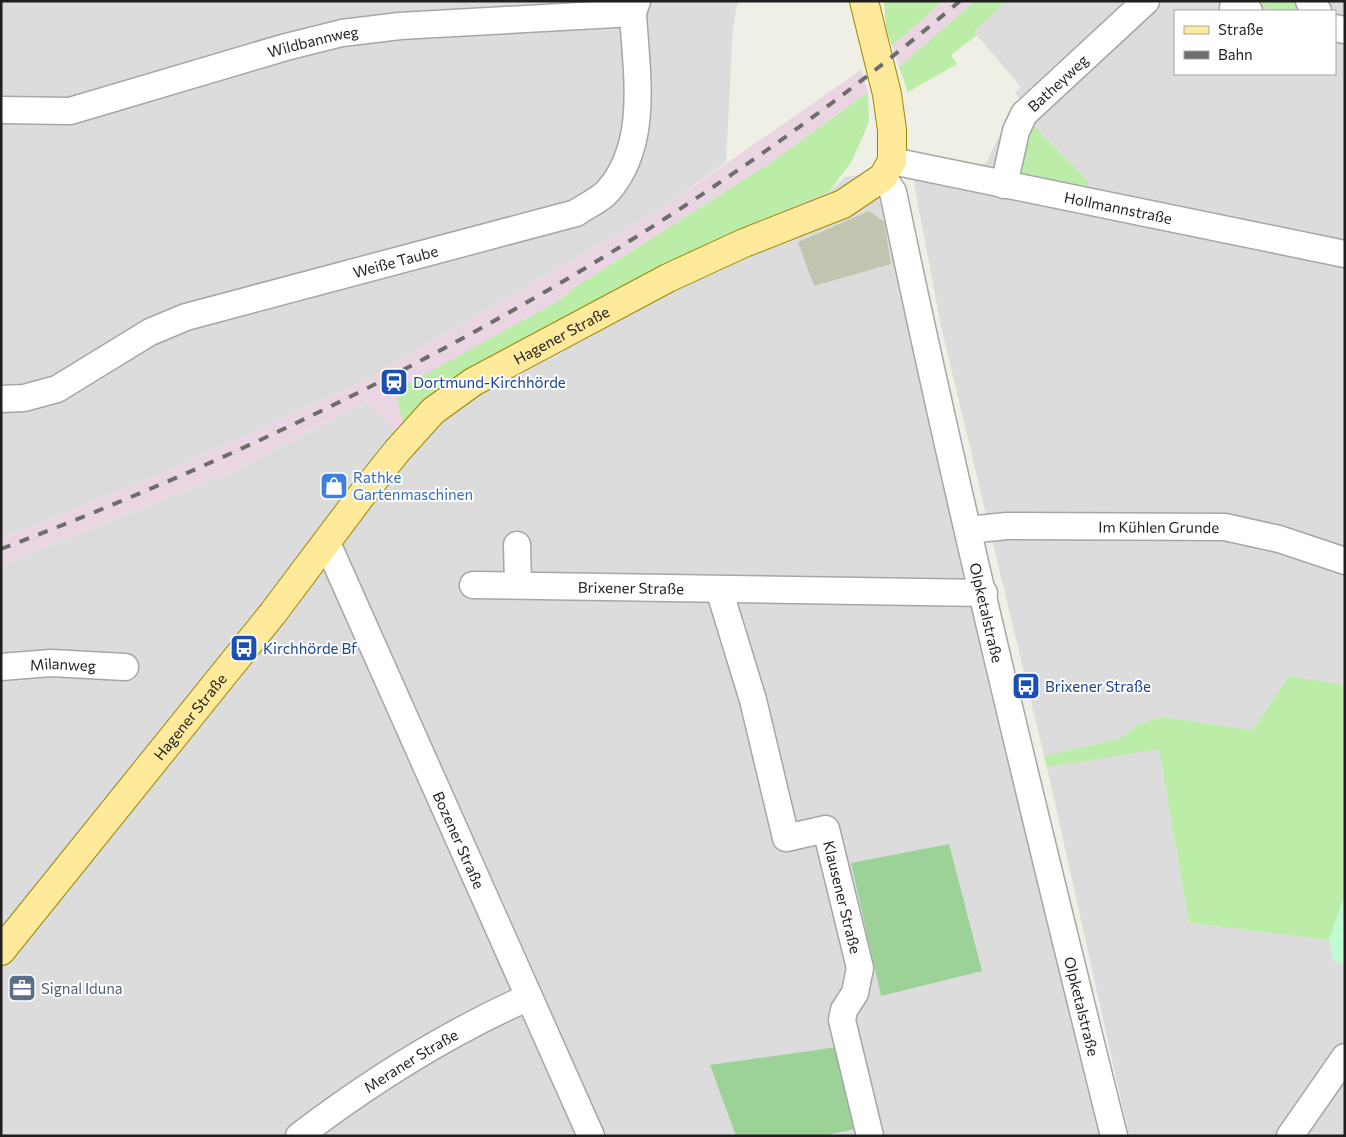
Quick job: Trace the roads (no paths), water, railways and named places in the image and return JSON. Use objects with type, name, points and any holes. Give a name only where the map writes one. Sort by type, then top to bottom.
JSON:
[{"type":"main road","points":[[864,1],[887,94],[892,130],[888,169]]},
{"type":"main road","name":"Hagener Straße","points":[[1,951],[327,543],[397,450],[433,411],[452,396],[668,278],[744,243],[843,204],[888,169]]},
{"type":"street","name":"Batheyweg","points":[[1004,185],[1016,131],[1024,114],[1146,1]]},
{"type":"street","points":[[1239,1],[1233,8],[1244,10]]},
{"type":"street","name":"Wildbannweg","points":[[1,110],[70,111],[286,47],[342,33],[400,26],[635,7]]},
{"type":"street","name":"Weiße Taube","points":[[1,399],[24,398],[57,390],[150,332],[186,317],[576,213],[606,193],[625,168],[632,145],[637,107],[635,7]]},
{"type":"street","name":"Hollmannstraße","points":[[888,169],[1004,185],[1345,254]]},
{"type":"street","name":"Olpketalstraße","points":[[888,169],[968,530],[1059,916],[1114,1136]]},
{"type":"street","name":"Im Kühlen Grunde","points":[[968,530],[1006,526],[1224,528],[1279,539],[1345,561]]},
{"type":"street","name":"Bozener Straße","points":[[327,543],[591,1136]]},
{"type":"street","points":[[517,544],[518,585]]},
{"type":"street","name":"Brixener Straße","points":[[473,584],[984,593]]},
{"type":"street","name":"Klausener Straße","points":[[719,589],[753,700],[786,838],[826,829],[859,957],[858,981],[844,1010],[842,1020],[870,1136]]},
{"type":"street","name":"Milanweg","points":[[1,667],[50,663],[125,667]]},
{"type":"street","name":"Meraner Straße","points":[[299,1136],[382,1079],[484,1017],[529,997]]},
{"type":"street","points":[[1290,1136],[1345,1057]]},
{"type":"railway","points":[[1,549],[129,498],[256,442],[381,381],[504,316],[623,245],[740,169],[852,88],[960,1]]},
{"type":"place","name":"Dortmund-Kirchhörde","points":[[394,382]]},
{"type":"place","name":"Rathke Gartenmaschinen","points":[[334,486]]},
{"type":"place","name":"Kirchhörde Bf","points":[[244,648]]},
{"type":"place","name":"Brixener Straße","points":[[1026,686]]},
{"type":"place","name":"Signal Iduna","points":[[22,988]]}]
